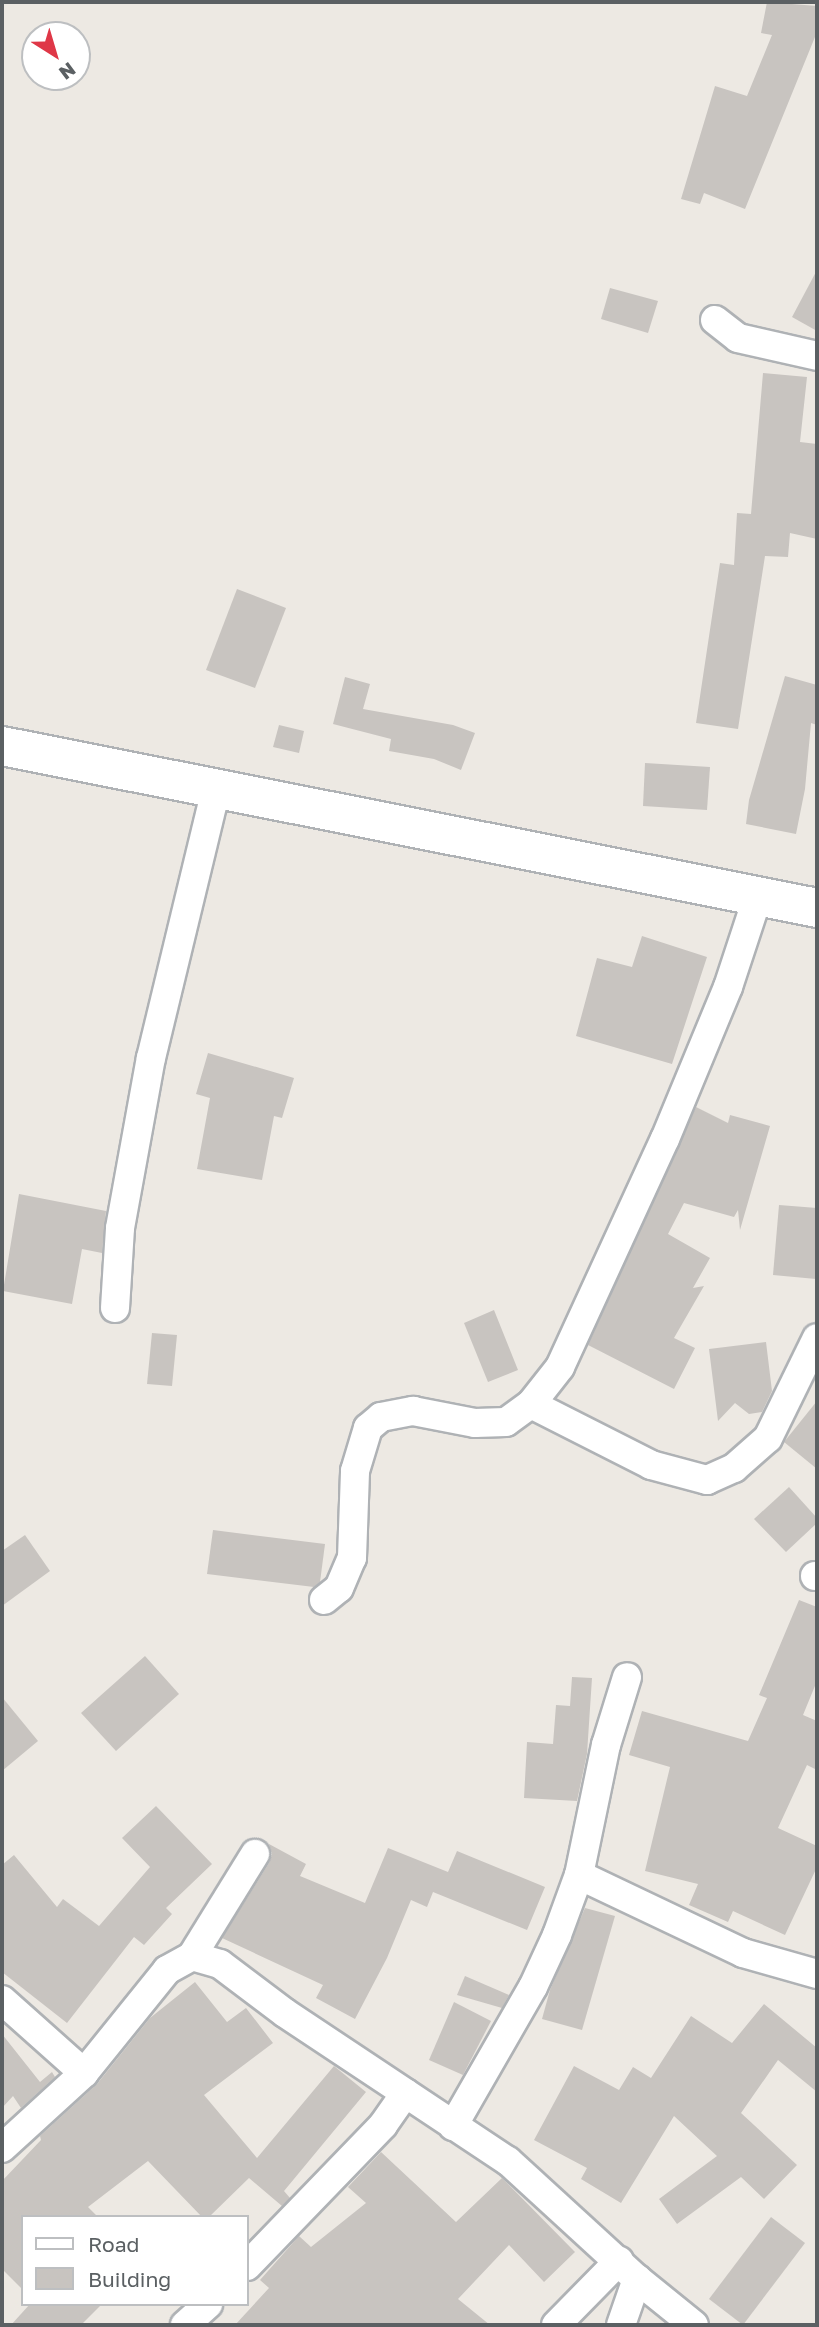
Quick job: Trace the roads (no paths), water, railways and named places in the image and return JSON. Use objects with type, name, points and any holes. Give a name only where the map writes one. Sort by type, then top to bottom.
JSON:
[{"type":"main road","points":[[2,746],[817,908]]},
{"type":"street","points":[[715,320],[738,338],[817,356]]},
{"type":"street","points":[[115,1308],[120,1228],[151,1058],[216,790]]},
{"type":"street","points":[[324,1600],[339,1588],[352,1558],[355,1471],[368,1428],[381,1418],[413,1411],[475,1423],[506,1422],[531,1404],[560,1367],[665,1139],[728,987],[758,896]]},
{"type":"street","points":[[531,1404],[651,1465],[707,1480],[734,1468],[768,1438],[817,1338]]},
{"type":"street","points":[[453,2126],[533,1987],[557,1935],[579,1875],[606,1745],[627,1677]]},
{"type":"street","points":[[2,2148],[84,2073],[167,1970],[192,1956],[255,1854]]},
{"type":"street","points":[[579,1875],[743,1953],[817,1974]]},
{"type":"street","points":[[192,1956],[220,1964],[285,2013],[508,2161],[628,2270],[694,2325]]},
{"type":"street","points":[[2,2000],[84,2073]]},
{"type":"street","points":[[248,2265],[383,2125],[405,2093]]},
{"type":"street","points":[[556,2325],[628,2270]]},
{"type":"street","points":[[621,2325],[628,2270]]},
{"type":"street","points":[[185,2325],[206,2306]]}]
